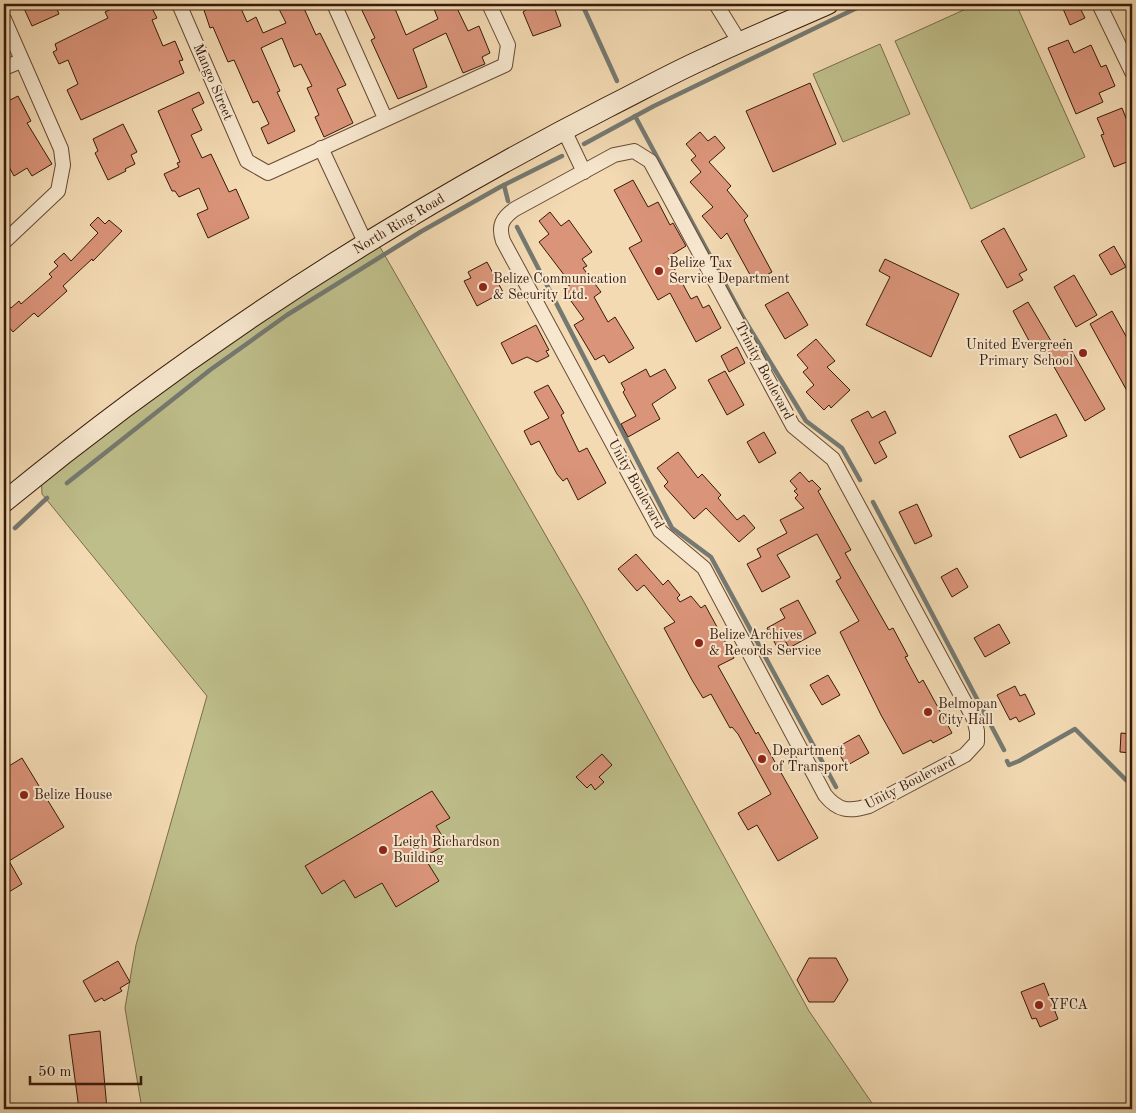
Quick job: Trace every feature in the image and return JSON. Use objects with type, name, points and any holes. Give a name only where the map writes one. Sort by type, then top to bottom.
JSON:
[{"type":"main road","name":"North Ring Road","points":[[4,502],[101,424],[193,356],[273,301],[401,221],[564,130],[708,57],[828,4]]},
{"type":"street","name":"Mango Street","points":[[179,4],[247,161],[268,173],[321,148]]},
{"type":"street","points":[[334,4],[385,118]]},
{"type":"street","points":[[366,244],[321,148],[505,65],[508,45],[489,4]]},
{"type":"street","points":[[716,4],[740,43]]},
{"type":"street","points":[[1099,4],[1132,72]]},
{"type":"street","points":[[4,19],[61,149],[63,165],[58,190],[4,242]]},
{"type":"street","points":[[4,68],[22,61]]},
{"type":"street","points":[[564,130],[584,172]]},
{"type":"street","name":"Trinity Boulevard","points":[[584,172],[624,152],[634,151],[644,155],[650,161],[793,426],[833,459],[856,499],[974,719],[978,731],[977,742]]},
{"type":"street","name":"Unity Boulevard","points":[[584,172],[506,214],[501,222],[500,232],[503,241],[660,531],[704,568],[825,795],[832,803],[843,810],[855,810],[869,806],[965,755],[977,742]]},
{"type":"green space","points":[[977,4],[1016,4],[1085,157],[971,209],[895,41]]},
{"type":"green space","points":[[880,44],[910,114],[843,142],[813,74]]},
{"type":"green space","points":[[366,244],[380,247],[584,602],[809,1011],[876,1109],[142,1109],[125,1008],[136,945],[207,696],[42,494],[41,471]]},
{"type":"building","points":[[22,4],[55,4],[59,14],[32,26]]},
{"type":"building","points":[[122,4],[150,4],[157,18],[152,20],[163,46],[175,41],[183,60],[179,61],[184,73],[81,120],[67,90],[78,84],[68,60],[59,64],[53,52],[57,50],[55,44],[108,18],[105,12]]},
{"type":"building","points":[[202,4],[239,4],[247,22],[256,17],[263,33],[286,23],[279,9],[290,4],[302,4],[316,35],[320,33],[346,85],[337,89],[353,123],[324,137],[315,117],[319,115],[307,88],[312,86],[301,64],[294,67],[282,38],[261,48],[280,91],[277,92],[295,131],[268,144],[261,128],[269,124],[258,101],[253,103],[234,60],[228,62],[213,27],[210,28]]},
{"type":"building","points":[[359,4],[393,4],[406,35],[438,19],[432,4],[455,4],[468,31],[479,26],[490,53],[482,57],[485,64],[463,73],[446,33],[413,49],[427,87],[398,99],[371,40],[375,38]]},
{"type":"building","points":[[524,4],[553,4],[561,26],[533,36],[523,12],[526,10]]},
{"type":"building","points":[[1061,4],[1078,4],[1085,18],[1070,25]]},
{"type":"building","points":[[1068,40],[1074,53],[1091,45],[1101,67],[1106,65],[1115,86],[1099,93],[1103,102],[1076,114],[1048,48]]},
{"type":"building","points":[[810,83],[836,144],[773,172],[746,111]]},
{"type":"building","points":[[199,92],[204,103],[192,109],[202,130],[191,135],[202,158],[211,154],[229,192],[236,189],[249,218],[208,238],[197,214],[208,209],[199,188],[179,197],[175,191],[172,191],[164,174],[179,167],[177,163],[180,162],[158,111]]},
{"type":"building","points":[[18,96],[31,121],[27,123],[52,164],[32,176],[27,168],[14,176],[4,158],[4,103]]},
{"type":"building","points":[[1122,108],[1132,133],[1132,160],[1114,167],[1101,135],[1104,134],[1097,118]]},
{"type":"building","points":[[123,124],[137,152],[131,155],[135,164],[108,180],[95,153],[98,151],[93,139]]},
{"type":"building","points":[[700,132],[708,141],[715,136],[725,148],[709,162],[731,186],[727,190],[748,216],[744,220],[772,272],[754,282],[727,233],[721,239],[702,216],[713,207],[690,182],[701,172],[691,160],[696,156],[686,144]]},
{"type":"building","points":[[633,180],[648,207],[658,202],[670,225],[673,223],[686,246],[668,257],[691,299],[697,296],[703,308],[709,305],[721,328],[696,342],[670,293],[658,300],[629,248],[642,241],[614,190]]},
{"type":"building","points":[[550,212],[561,226],[569,220],[592,252],[582,259],[587,266],[583,268],[601,292],[594,297],[608,322],[615,317],[634,348],[609,363],[604,355],[595,360],[574,325],[584,319],[563,290],[571,284],[539,242],[549,234],[539,221]]},
{"type":"building","points":[[98,217],[105,224],[109,220],[122,231],[93,261],[92,259],[63,286],[67,291],[38,317],[34,313],[13,332],[4,322],[4,301],[11,308],[19,301],[21,304],[52,277],[49,274],[58,266],[54,262],[64,253],[71,261],[98,233],[90,225]]},
{"type":"building","points":[[1004,228],[1027,270],[1019,274],[1023,280],[1007,288],[981,241]]},
{"type":"building","points":[[1114,246],[1126,267],[1111,275],[1099,255]]},
{"type":"building","points":[[885,259],[959,294],[931,357],[866,325],[890,277],[879,271]]},
{"type":"building","name":"Belize Communication & Security Ltd.","points":[[487,262],[503,292],[477,306],[464,281],[471,278],[468,272]]},
{"type":"building","points":[[1074,275],[1097,315],[1076,327],[1054,287]]},
{"type":"building","points":[[788,292],[808,325],[785,339],[765,305]]},
{"type":"building","points":[[1028,302],[1051,341],[1034,350],[1013,311]]},
{"type":"building","points":[[1112,311],[1132,347],[1132,400],[1090,324]]},
{"type":"building","points":[[536,325],[549,350],[546,351],[549,356],[537,362],[527,357],[512,364],[501,343]]},
{"type":"building","points":[[816,339],[835,361],[827,367],[850,390],[831,408],[829,405],[824,410],[806,392],[814,385],[803,372],[808,368],[797,355]]},
{"type":"building","points":[[1065,339],[1105,409],[1085,421],[1045,351]]},
{"type":"building","points":[[737,347],[745,363],[729,372],[721,356]]},
{"type":"building","points":[[646,369],[650,377],[665,369],[676,388],[652,404],[660,419],[628,437],[621,424],[636,416],[623,392],[625,390],[621,383]]},
{"type":"building","points":[[725,371],[744,405],[727,415],[708,380]]},
{"type":"building","points":[[548,385],[564,413],[561,415],[579,452],[587,448],[606,483],[578,500],[567,478],[563,481],[557,474],[539,441],[531,445],[524,431],[549,418],[534,392]]},
{"type":"building","points":[[868,411],[872,418],[885,411],[896,433],[879,442],[887,457],[875,464],[851,420]]},
{"type":"building","points":[[1056,414],[1067,436],[1020,458],[1009,436]]},
{"type":"building","points":[[764,432],[776,453],[759,463],[747,442]]},
{"type":"building","points":[[678,452],[698,478],[702,474],[721,495],[718,498],[737,520],[744,515],[755,528],[739,542],[706,508],[694,519],[664,486],[668,482],[657,468]]},
{"type":"building","points":[[800,472],[809,482],[812,480],[821,489],[818,491],[851,550],[845,553],[889,630],[893,628],[908,656],[905,657],[919,683],[923,680],[952,733],[933,743],[931,740],[903,754],[881,715],[840,632],[859,621],[836,581],[841,578],[817,534],[777,555],[790,577],[762,592],[747,564],[761,557],[757,549],[787,533],[780,520],[804,508],[795,498],[798,495],[794,491],[797,489],[790,481]]},
{"type":"building","points":[[917,504],[932,536],[915,544],[899,512]]},
{"type":"building","points":[[636,554],[663,585],[668,580],[680,595],[677,598],[680,602],[691,596],[701,608],[705,605],[734,658],[718,666],[818,838],[778,861],[757,825],[748,830],[738,813],[771,794],[738,734],[732,727],[730,728],[711,694],[703,698],[692,680],[664,628],[675,622],[644,585],[637,591],[618,569]]},
{"type":"building","points":[[957,568],[968,587],[952,597],[941,577]]},
{"type":"building","points":[[798,600],[816,633],[789,648],[786,642],[777,647],[767,628],[785,618],[780,609]]},
{"type":"building","points":[[999,624],[1010,643],[985,657],[974,638]]},
{"type":"building","points":[[828,675],[840,695],[822,705],[810,685]]},
{"type":"building","points":[[1015,686],[1020,696],[1025,694],[1035,714],[1019,722],[1016,717],[1010,720],[997,695]]},
{"type":"building","points":[[1121,733],[1132,734],[1132,753],[1120,752]]},
{"type":"building","points":[[859,735],[869,753],[846,766],[836,748]]},
{"type":"building","points":[[602,754],[612,765],[599,777],[604,782],[595,790],[591,784],[587,788],[576,777]]},
{"type":"building","name":"Belize House","points":[[22,758],[64,827],[9,861],[22,884],[4,895],[4,769]]},
{"type":"building","name":"Leigh Richardson Building","points":[[432,791],[450,818],[436,826],[447,844],[424,857],[439,881],[396,907],[382,883],[355,898],[344,880],[322,894],[305,866]]},
{"type":"building","points":[[809,958],[836,958],[848,980],[834,1002],[809,1002],[797,980]]},
{"type":"building","points":[[118,961],[130,982],[120,988],[122,991],[104,1001],[102,998],[95,1002],[83,981]]},
{"type":"building","name":"YFCA","points":[[1044,983],[1058,1019],[1040,1027],[1036,1018],[1032,1019],[1021,992]]},
{"type":"building","points":[[100,1031],[107,1109],[79,1109],[69,1035]]},
{"type":"waterway","points":[[582,4],[617,81]]},
{"type":"waterway","points":[[584,144],[654,106],[865,4]]},
{"type":"waterway","points":[[635,116],[744,319],[806,421],[842,448],[860,480]]},
{"type":"waterway","points":[[67,483],[210,370],[287,315],[422,231],[500,187],[562,156]]},
{"type":"waterway","points":[[504,185],[508,201]]},
{"type":"waterway","points":[[517,227],[672,528],[711,557],[836,787]]},
{"type":"waterway","points":[[15,528],[47,498]]},
{"type":"waterway","points":[[873,502],[1004,750]]},
{"type":"waterway","points":[[1007,761],[1009,765],[1019,761],[1075,729],[1132,786]]},
{"type":"place","name":"Belize Tax Service Department","points":[[659,271]]},
{"type":"place","name":"Belize Communication & Security Ltd.","points":[[483,287]]},
{"type":"place","name":"United Evergreen Primary School","points":[[1083,353]]},
{"type":"place","name":"Belize Archives & Records Service","points":[[699,643]]},
{"type":"place","name":"Belmopan City Hall","points":[[928,712]]},
{"type":"place","name":"Department of Transport","points":[[762,759]]},
{"type":"place","name":"Belize House","points":[[24,795]]},
{"type":"place","name":"Leigh Richardson Building","points":[[383,850]]},
{"type":"place","name":"YFCA","points":[[1039,1005]]}]
